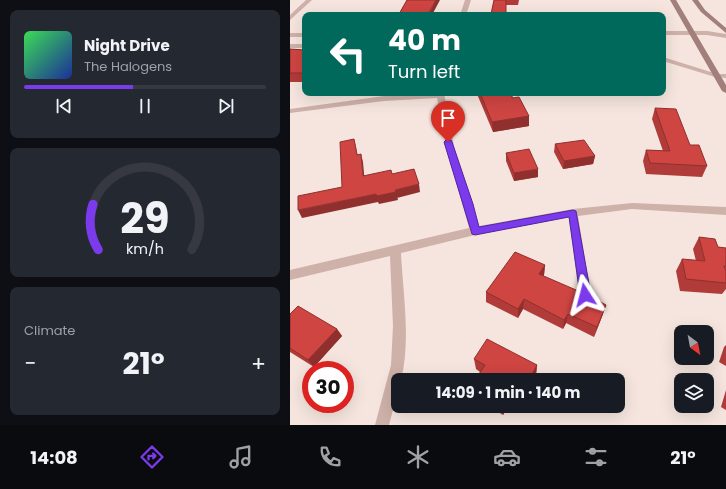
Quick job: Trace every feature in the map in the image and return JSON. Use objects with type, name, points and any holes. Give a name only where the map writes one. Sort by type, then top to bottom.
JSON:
[{"type":"main road","points":[[673,0],[726,91]]},
{"type":"main road","points":[[695,0],[703,11],[726,31]]},
{"type":"street","points":[[290,18],[309,0]]},
{"type":"street","points":[[464,12],[468,0]]},
{"type":"street","points":[[666,32],[692,32],[726,36]]},
{"type":"street","points":[[291,35],[302,35]]},
{"type":"street","points":[[290,46],[302,46]]},
{"type":"street","points":[[666,60],[717,76],[726,76]]},
{"type":"street","points":[[290,111],[389,98],[417,96]]},
{"type":"street","points":[[440,96],[441,110],[448,142],[469,204],[475,231]]},
{"type":"street","points":[[290,276],[475,231],[573,213],[632,206],[726,211]]},
{"type":"street","points":[[573,213],[585,295]]},
{"type":"street","points":[[382,425],[398,364],[399,326],[395,251]]},
{"type":"building","points":[[407,0],[436,0],[429,12],[400,12]]},
{"type":"building","points":[[494,0],[506,0],[506,12],[491,12]]},
{"type":"building","points":[[290,49],[302,50],[302,73],[290,73]]},
{"type":"building","points":[[481,96],[519,97],[529,116],[492,122]]},
{"type":"building","points":[[655,108],[676,109],[690,145],[699,145],[707,166],[650,163],[646,150],[670,151]]},
{"type":"building","points":[[354,139],[357,155],[361,154],[363,176],[391,170],[392,174],[414,169],[419,184],[395,190],[396,192],[377,196],[376,194],[298,210],[298,196],[342,187],[340,142]]},
{"type":"building","points":[[584,140],[595,156],[564,161],[555,144]]},
{"type":"building","points":[[529,149],[538,169],[514,173],[506,153]]},
{"type":"building","points":[[699,237],[715,239],[718,247],[726,248],[726,266],[724,266],[726,271],[726,283],[686,279],[682,259],[705,261]]},
{"type":"building","points":[[515,252],[545,265],[539,274],[590,296],[606,305],[597,327],[568,314],[564,320],[524,299],[518,309],[486,292]]},
{"type":"building","points":[[298,306],[337,329],[308,360],[290,348],[290,314]]},
{"type":"building","points":[[487,339],[537,365],[533,373],[480,373],[485,365],[474,359]]},
{"type":"route","points":[[448,142],[469,204],[475,231],[573,213],[585,295]]}]
